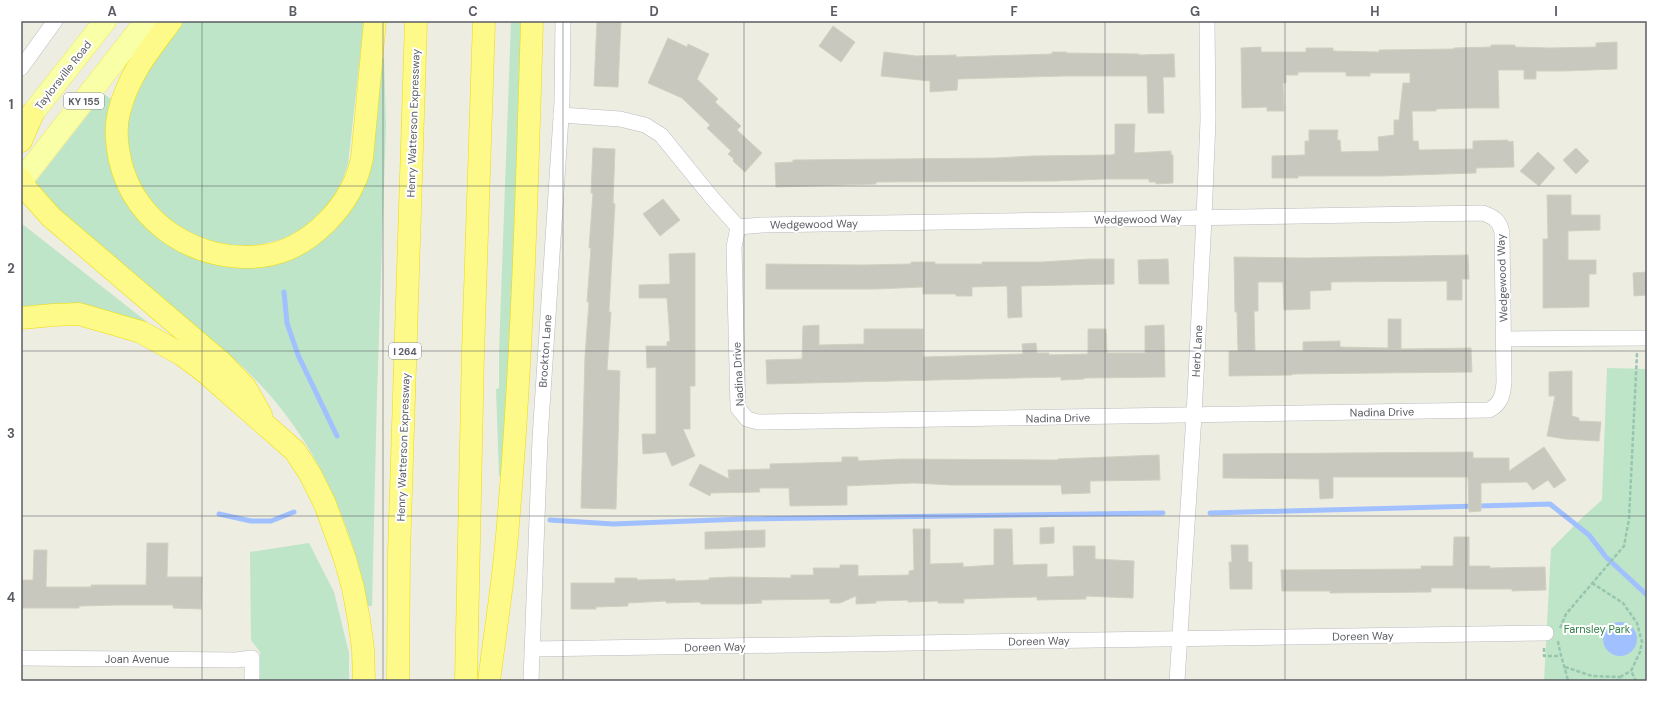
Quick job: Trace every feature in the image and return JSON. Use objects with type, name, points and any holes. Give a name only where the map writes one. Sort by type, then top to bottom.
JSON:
[{"type":"highway","points":[[171,21],[137,66],[123,97],[118,114],[117,136],[122,171],[129,188],[140,205],[167,231],[188,244],[211,254],[244,257],[263,256],[291,248],[305,240],[330,219],[347,196],[359,171],[362,158],[375,21]]},
{"type":"highway","name":"Henry Watterson Expressway","points":[[398,681],[400,545],[416,21]]},
{"type":"highway","points":[[466,681],[473,344],[484,21]]},
{"type":"highway","points":[[488,681],[507,537],[526,224],[532,21]]},
{"type":"highway","points":[[21,141],[27,120]]},
{"type":"highway","points":[[21,180],[27,190],[51,217],[222,363],[246,386],[270,430]]},
{"type":"highway","points":[[21,318],[53,314],[80,314],[141,332],[181,354],[205,372],[295,451],[316,486],[336,532],[353,588],[363,649],[364,681]]},
{"type":"main road","name":"Taylorsville Road","points":[[27,120],[105,21]]},
{"type":"main road","name":"KY 155","points":[[21,180],[146,21]]},
{"type":"street","points":[[21,68],[55,21]]},
{"type":"street","name":"Brockton Lane","points":[[531,681],[543,380],[561,115],[563,21]]},
{"type":"street","name":"Herb Lane","points":[[1177,681],[1194,415],[1204,218],[1208,120],[1207,21]]},
{"type":"street","points":[[561,115],[620,119],[645,125],[661,135],[713,199],[738,227]]},
{"type":"street","name":"Wedgewood Way","points":[[738,227],[762,225],[1483,213],[1496,219],[1501,227],[1504,339]]},
{"type":"street","name":"Nadina Drive","points":[[738,227],[734,247],[737,404],[742,415],[751,421],[1139,417],[1489,410],[1498,404],[1503,395],[1504,339]]},
{"type":"street","points":[[1504,339],[1642,338]]},
{"type":"street","name":"Doreen Way","points":[[533,649],[1554,635]]},
{"type":"street","name":"Joan Avenue","points":[[21,658],[236,660],[252,658],[252,681]]},
{"type":"path","points":[[1568,681],[1565,667],[1554,635],[1566,614],[1624,546],[1629,519],[1642,338]]},
{"type":"path","points":[[1565,667],[1592,676],[1620,677],[1631,671],[1640,652],[1642,642],[1637,623],[1623,603],[1592,583]]},
{"type":"path","points":[[1637,638],[1641,637]]},
{"type":"path","points":[[1631,671],[1636,681]]},
{"type":"path","points":[[1618,681],[1620,677]]},
{"type":"green space","points":[[182,21],[364,21],[348,164],[343,179],[326,208],[315,219],[300,230],[283,239],[253,246],[223,245],[185,233],[154,208],[138,183],[128,153],[127,133],[129,110],[146,71]]},
{"type":"green space","points":[[511,21],[523,21],[510,353],[501,477],[499,476],[496,389],[499,388]]},
{"type":"green space","points":[[381,58],[384,58],[386,125],[372,606],[368,606],[350,538],[337,505],[305,442],[284,413],[262,386],[236,361],[106,254],[56,209],[33,185],[104,94],[111,99],[109,112],[129,206],[155,236],[177,250],[189,256],[214,264],[336,226]]},
{"type":"green space","points":[[21,223],[147,322],[145,325],[21,310]]},
{"type":"green space","name":"Farnsley Park","points":[[1607,368],[1647,369],[1647,681],[1544,681],[1551,549],[1602,500]]},
{"type":"green space","points":[[309,543],[334,592],[349,653],[349,681],[260,681],[260,652],[251,640],[250,552]]},
{"type":"water","points":[[1620,622],[1632,627],[1637,639],[1632,651],[1620,656],[1608,651],[1603,639],[1608,627]]},
{"type":"building","points":[[597,21],[621,21],[618,87],[594,86]]},
{"type":"building","points":[[833,26],[855,42],[841,62],[819,46]]},
{"type":"building","points":[[668,38],[687,47],[688,44],[709,54],[697,79],[718,99],[715,102],[741,126],[737,130],[762,153],[745,172],[728,154],[731,151],[707,128],[710,125],[682,98],[648,83]]},
{"type":"building","points":[[1617,42],[1617,69],[1536,71],[1536,79],[1524,79],[1524,70],[1498,70],[1499,108],[1412,111],[1413,141],[1418,141],[1419,150],[1473,149],[1473,141],[1508,140],[1508,142],[1513,141],[1514,167],[1476,168],[1476,173],[1381,176],[1298,176],[1298,178],[1272,178],[1272,156],[1305,155],[1305,141],[1309,141],[1309,130],[1338,130],[1337,140],[1340,140],[1341,152],[1379,151],[1378,137],[1394,135],[1394,120],[1399,120],[1403,83],[1410,83],[1410,73],[1370,73],[1370,76],[1346,76],[1346,72],[1298,72],[1298,75],[1286,75],[1286,83],[1283,83],[1284,111],[1267,111],[1267,107],[1242,108],[1241,48],[1261,47],[1261,52],[1306,52],[1306,48],[1333,48],[1333,51],[1379,52],[1379,50],[1491,47],[1491,45],[1515,45],[1515,47],[1550,48],[1596,47],[1596,43]]},
{"type":"building","points":[[884,52],[916,56],[956,55],[956,57],[1052,54],[1052,52],[1139,55],[1174,54],[1175,77],[1163,77],[1164,113],[1148,113],[1147,76],[1065,76],[958,79],[957,90],[930,92],[930,81],[881,76]]},
{"type":"building","points":[[1115,124],[1135,124],[1134,153],[1171,151],[1171,155],[1173,155],[1173,183],[1156,184],[1156,182],[1149,182],[1149,179],[1105,179],[1056,181],[876,182],[876,184],[776,187],[775,163],[793,162],[793,160],[1111,155],[1115,154]]},
{"type":"building","points":[[593,148],[615,149],[613,203],[615,204],[609,312],[611,312],[607,370],[620,371],[616,509],[581,508],[585,356],[589,302],[587,302],[591,248],[589,248],[593,193],[591,193]]},
{"type":"building","points":[[1576,148],[1589,161],[1576,174],[1563,160]]},
{"type":"building","points":[[1538,152],[1555,168],[1539,186],[1520,171]]},
{"type":"building","points":[[1547,195],[1571,195],[1571,215],[1600,215],[1600,230],[1568,231],[1568,260],[1596,260],[1596,274],[1589,274],[1589,307],[1543,308],[1543,239],[1548,239]]},
{"type":"building","points":[[663,199],[680,220],[660,236],[643,214]]},
{"type":"building","points":[[695,253],[695,386],[690,386],[690,429],[683,429],[695,456],[672,466],[666,452],[643,454],[642,434],[656,434],[656,367],[647,368],[646,346],[667,346],[667,342],[670,341],[667,298],[639,298],[639,285],[670,284],[669,254]]},
{"type":"building","points":[[1468,255],[1469,279],[1462,279],[1462,300],[1447,300],[1447,281],[1331,282],[1331,290],[1310,291],[1310,309],[1284,310],[1283,282],[1258,282],[1258,311],[1254,311],[1255,351],[1303,351],[1303,342],[1340,341],[1340,347],[1388,348],[1388,319],[1401,319],[1401,349],[1471,348],[1472,372],[1229,376],[1229,351],[1238,351],[1237,312],[1235,312],[1234,257],[1306,258]]},
{"type":"building","points":[[1114,259],[1114,284],[1021,286],[1022,317],[1008,318],[1007,286],[972,287],[972,296],[956,296],[956,294],[923,294],[923,287],[876,289],[766,289],[766,264],[863,265],[935,262],[935,264],[982,264],[982,262],[1042,262]]},
{"type":"building","points":[[1168,259],[1169,284],[1139,284],[1138,260]]},
{"type":"building","points":[[1647,272],[1647,295],[1634,296],[1633,273]]},
{"type":"building","points":[[819,325],[819,345],[864,344],[864,329],[923,329],[923,357],[1023,354],[1022,344],[1036,343],[1037,353],[1049,353],[1049,355],[1088,354],[1088,329],[1106,329],[1107,353],[1145,353],[1145,326],[1164,325],[1165,377],[1084,378],[1061,380],[1061,377],[767,384],[766,360],[802,359],[803,326]]},
{"type":"building","points":[[1572,371],[1572,416],[1579,418],[1579,421],[1601,422],[1599,441],[1565,439],[1547,436],[1555,396],[1549,396],[1549,372]]},
{"type":"building","points":[[1544,447],[1566,480],[1554,488],[1548,480],[1533,490],[1527,482],[1481,483],[1481,511],[1469,512],[1468,477],[1333,477],[1333,498],[1320,499],[1319,479],[1223,478],[1223,454],[1473,452],[1473,458],[1509,458],[1509,471]]},
{"type":"building","points":[[1159,455],[1160,480],[1090,481],[1090,493],[1062,494],[1061,485],[951,485],[914,483],[866,485],[847,486],[847,505],[790,506],[789,488],[759,488],[760,492],[711,493],[710,496],[689,485],[700,464],[729,479],[728,470],[770,469],[770,464],[842,462],[842,457],[858,457],[858,461],[901,459],[1058,460]]},
{"type":"building","points":[[1054,527],[1054,543],[1040,544],[1040,528]]},
{"type":"building","points":[[913,529],[930,529],[930,564],[963,563],[963,567],[994,565],[994,529],[1012,529],[1013,565],[1047,564],[1047,577],[1074,576],[1073,546],[1095,546],[1095,559],[1134,561],[1133,598],[1086,596],[1086,599],[1037,600],[1037,597],[964,599],[964,603],[938,603],[938,601],[908,602],[908,600],[876,601],[876,603],[856,604],[856,596],[840,603],[830,603],[830,599],[761,600],[762,603],[740,604],[701,604],[700,602],[666,603],[666,601],[628,603],[628,606],[596,607],[596,609],[571,609],[571,583],[615,583],[615,578],[637,578],[637,580],[675,579],[675,581],[709,580],[709,578],[731,577],[791,578],[791,575],[814,575],[813,568],[840,568],[840,565],[858,565],[858,576],[909,575],[909,571],[914,570]]},
{"type":"building","points":[[765,530],[765,547],[705,549],[705,532]]},
{"type":"building","points":[[1454,537],[1469,537],[1469,566],[1490,566],[1490,568],[1545,567],[1546,590],[1512,591],[1512,589],[1431,588],[1431,592],[1330,593],[1330,591],[1282,591],[1281,570],[1421,569],[1421,566],[1453,566]]},
{"type":"building","points":[[147,543],[168,543],[167,577],[202,577],[201,609],[173,608],[173,605],[21,608],[21,580],[33,580],[34,550],[47,550],[46,587],[146,585]]},
{"type":"building","points":[[1231,545],[1248,545],[1248,562],[1252,562],[1252,589],[1230,589],[1229,562],[1232,562]]},
{"type":"waterway","points":[[284,292],[287,323],[298,355],[337,436]]},
{"type":"waterway","points":[[1210,513],[1550,504],[1589,535],[1606,557],[1647,595]]},
{"type":"waterway","points":[[219,514],[251,521],[271,521],[294,512]]},
{"type":"waterway","points":[[550,520],[613,524],[743,519],[1163,513]]}]
